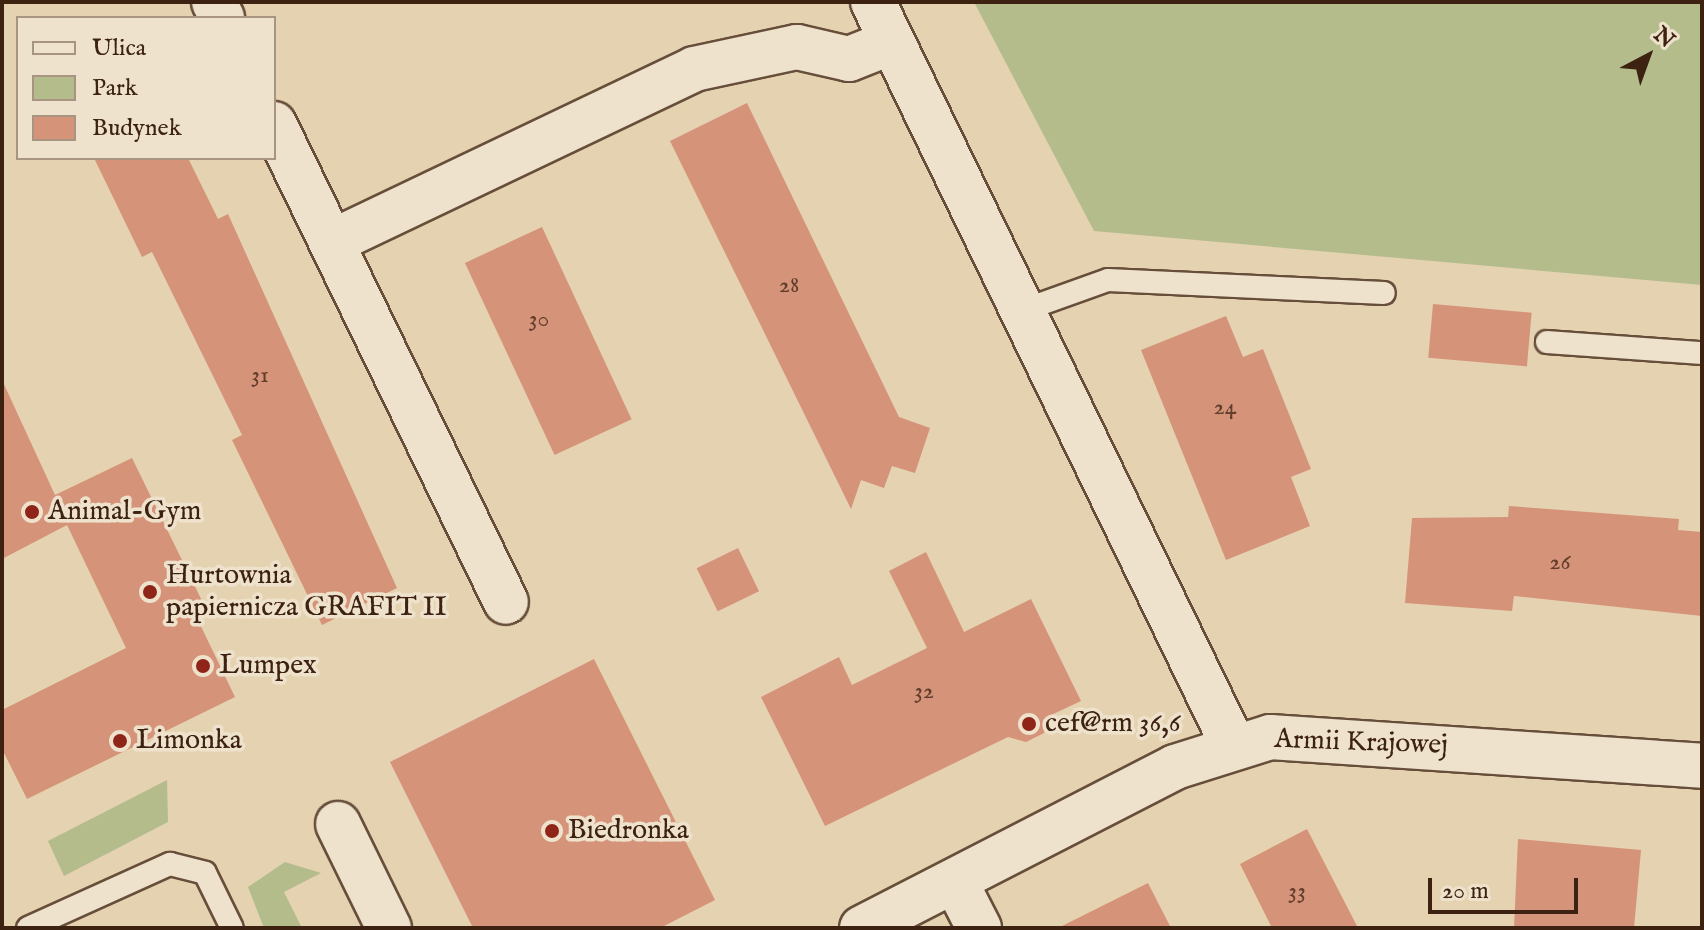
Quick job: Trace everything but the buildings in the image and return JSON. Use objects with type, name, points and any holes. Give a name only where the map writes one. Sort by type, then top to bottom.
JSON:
[{"type":"street","points":[[873,2],[1233,745]]},
{"type":"street","points":[[332,242],[694,69],[797,47],[849,59],[892,42]]},
{"type":"street","points":[[276,128],[506,602]]},
{"type":"street","name":"Armii Krajowej","points":[[862,928],[1175,767],[1233,745],[1335,736],[1702,766]]},
{"type":"street","points":[[338,824],[389,928]]},
{"type":"street","points":[[955,881],[979,928]]},
{"type":"lane","points":[[1024,310],[1108,280],[1384,293]]},
{"type":"lane","points":[[1547,342],[1702,353]]},
{"type":"lane","points":[[28,928],[170,864],[205,873],[232,928]]},
{"type":"green space","points":[[974,2],[1702,2],[1702,285],[1094,231]]},
{"type":"green space","points":[[167,780],[168,822],[64,876],[48,841]]},
{"type":"green space","points":[[285,862],[321,873],[284,892],[302,928],[264,928],[248,887]]},
{"type":"place","name":"Animal-Gym","points":[[32,512]]},
{"type":"place","name":"Hurtownia papiernicza GRAFIT II","points":[[150,592]]},
{"type":"place","name":"Lumpex","points":[[203,666]]},
{"type":"place","name":"cef@rm 36,6","points":[[1029,724]]},
{"type":"place","name":"Limonka","points":[[120,741]]},
{"type":"place","name":"Biedronka","points":[[552,831]]}]
